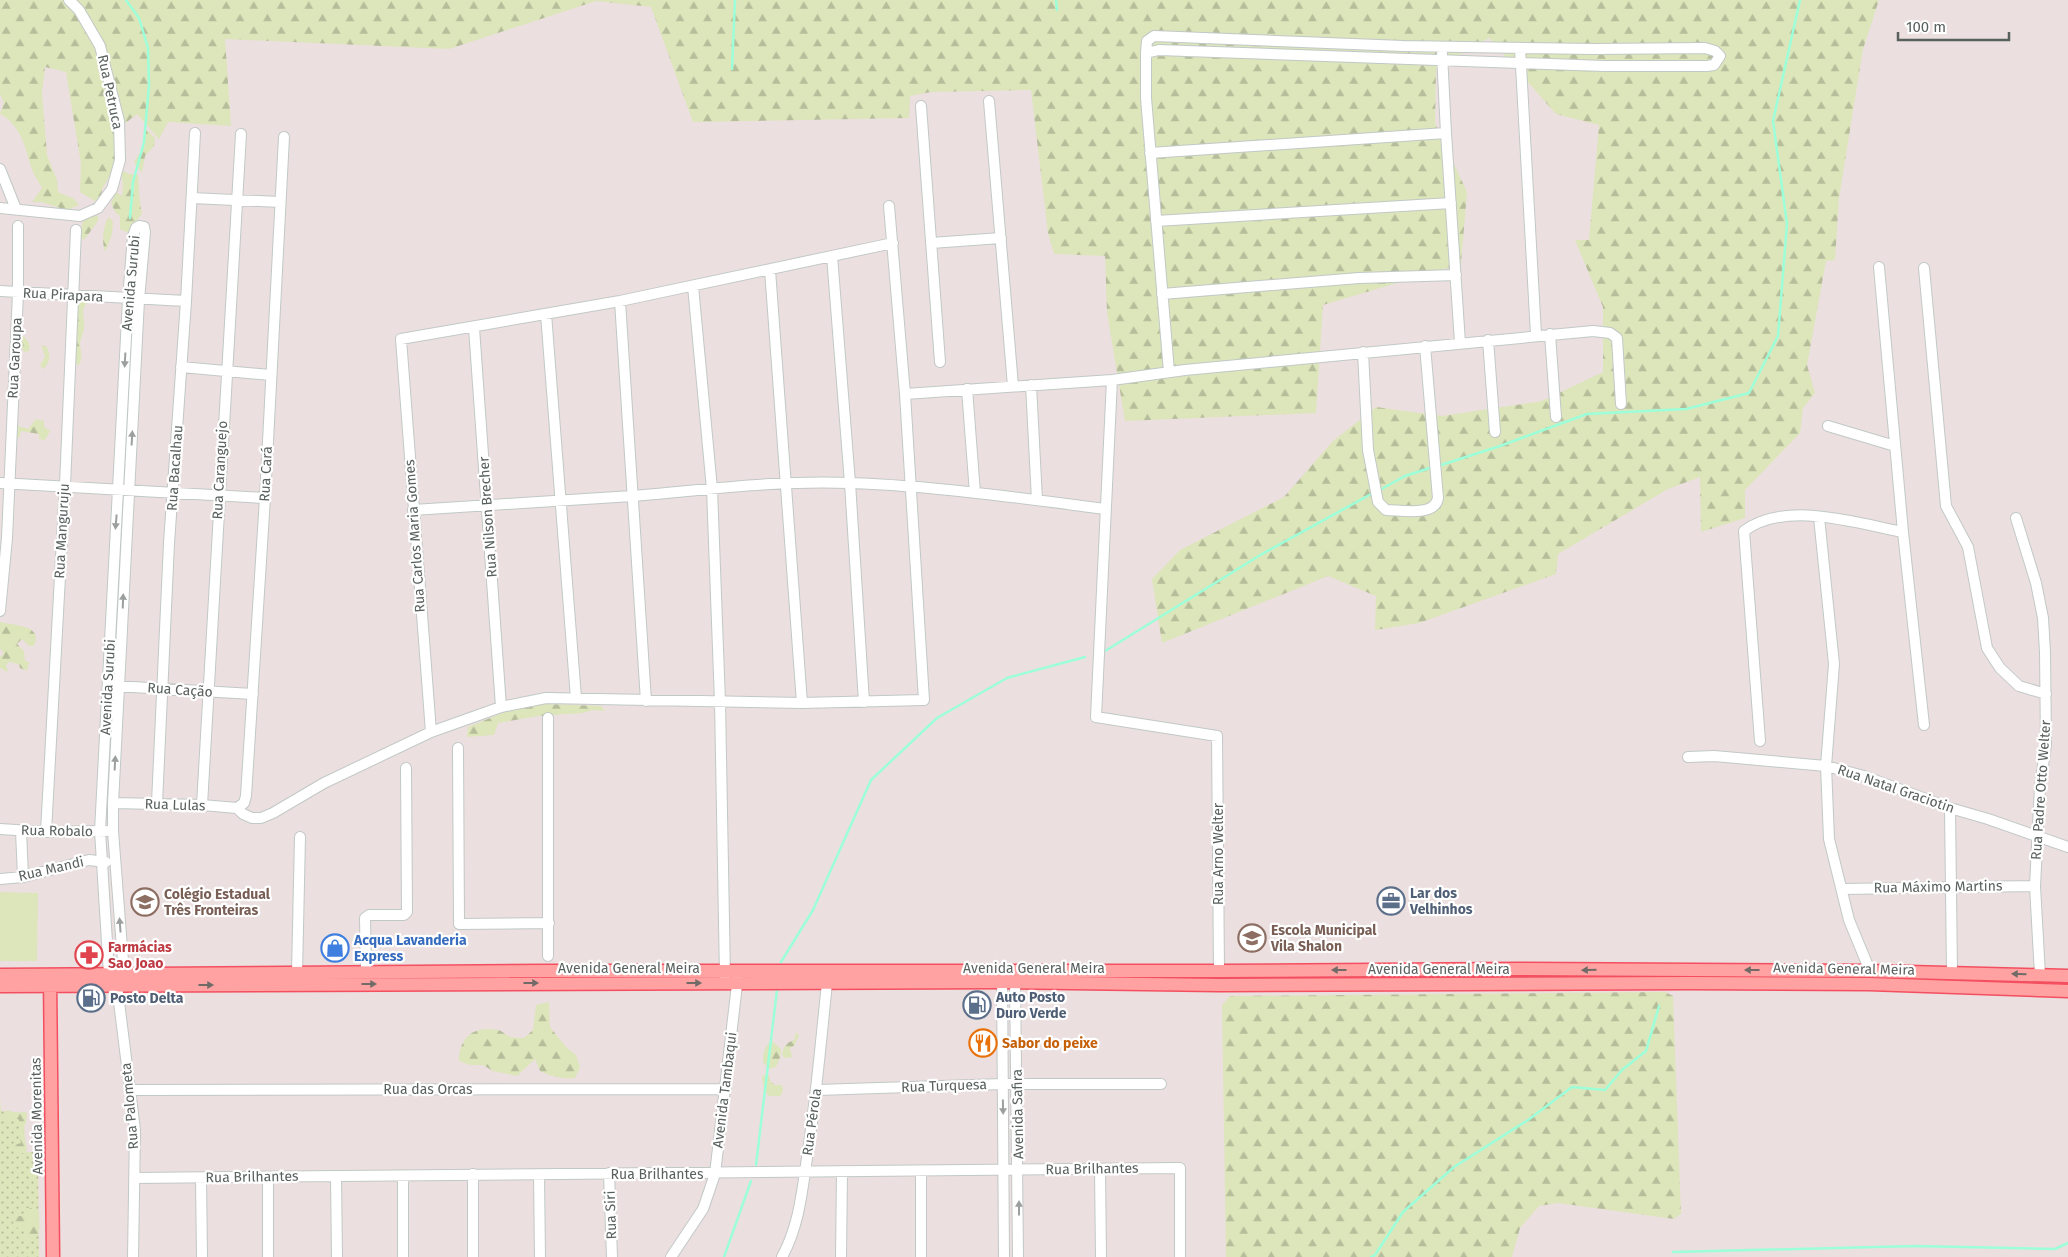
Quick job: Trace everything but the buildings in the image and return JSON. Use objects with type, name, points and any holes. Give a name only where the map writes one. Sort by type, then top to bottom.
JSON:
[{"type":"main road","name":"Avenida General Meira","points":[[0,986],[109,974],[366,972],[548,964],[827,982],[1002,976]]},
{"type":"main road","name":"Avenida General Meira","points":[[0,975],[117,986],[732,977],[1016,976],[1219,978],[1518,969],[1870,978],[2068,990]]},
{"type":"main road","name":"Avenida General Meira","points":[[1870,978],[1952,973],[2068,976]]},
{"type":"main road","points":[[109,974],[111,980],[117,986],[124,974]]},
{"type":"main road","points":[[2039,989],[2040,974]]},
{"type":"main road","name":"Avenida Morenitas","points":[[50,980],[53,1257]]},
{"type":"street","name":"Rua Petruca","points":[[0,208],[80,216],[98,208],[112,189],[120,160],[119,121],[100,46],[79,10],[69,0]]},
{"type":"street","points":[[1146,53],[1159,50],[1178,50],[1442,61],[1707,66],[1714,65],[1720,56],[1715,51],[1706,48],[1520,48],[1154,36],[1147,41],[1146,53],[1146,98],[1169,372]]},
{"type":"street","points":[[1442,46],[1460,343]]},
{"type":"street","points":[[1520,48],[1536,335]]},
{"type":"street","points":[[989,101],[1013,386]]},
{"type":"street","points":[[921,106],[940,362]]},
{"type":"street","name":"Rua Bacalhau","points":[[158,803],[169,543],[186,302],[195,133]]},
{"type":"street","points":[[1150,153],[1446,133]]},
{"type":"street","name":"Rua Caranguejo","points":[[202,805],[206,715],[210,692],[212,616],[240,134]]},
{"type":"street","name":"Rua Cará","points":[[237,808],[244,803],[246,796],[265,498],[284,137]]},
{"type":"street","points":[[0,169],[16,209]]},
{"type":"street","points":[[192,198],[280,202]]},
{"type":"street","points":[[1156,221],[1451,203]]},
{"type":"street","points":[[889,206],[905,394],[910,488]]},
{"type":"street","name":"Rua Garoupa","points":[[1,611],[4,483],[18,293],[18,226]]},
{"type":"street","name":"Avenida Surubi","points":[[109,974],[100,832],[108,686],[124,490],[133,299],[133,236],[139,226],[144,227],[145,232],[133,299]]},
{"type":"street","name":"Rua Manguruju","points":[[46,832],[65,486],[76,230]]},
{"type":"street","points":[[931,243],[1001,238]]},
{"type":"street","points":[[474,328],[620,301],[893,243]]},
{"type":"street","points":[[832,256],[850,483],[864,702]]},
{"type":"street","points":[[1879,266],[1903,532],[1924,725]]},
{"type":"street","points":[[1924,268],[1946,506],[1968,547],[1987,648],[1992,658],[2019,686],[2046,694]]},
{"type":"street","points":[[770,270],[802,703]]},
{"type":"street","points":[[1162,294],[1359,278],[1456,275]]},
{"type":"street","name":"Avenida Tambaqui","points":[[671,1257],[703,1209],[715,1174],[726,1088],[732,977],[712,488],[693,286]]},
{"type":"street","name":"Rua Pirapara","points":[[0,291],[186,302]]},
{"type":"street","points":[[620,301],[646,701]]},
{"type":"street","points":[[546,314],[576,698]]},
{"type":"street","name":"Rua Carlos Maria Gomes","points":[[431,732],[401,340],[474,328]]},
{"type":"street","name":"Rua Nilson Brecher","points":[[474,328],[501,707]]},
{"type":"street","points":[[905,394],[1112,380],[1169,372],[1363,352],[1593,331],[1610,333],[1617,338],[1621,404]]},
{"type":"street","points":[[1550,334],[1556,417]]},
{"type":"street","points":[[1488,340],[1495,432]]},
{"type":"street","points":[[1363,352],[1368,450],[1378,502],[1386,510],[1422,511],[1434,508],[1438,504],[1425,346]]},
{"type":"street","points":[[181,367],[271,375]]},
{"type":"street","points":[[413,510],[633,496],[712,488],[850,483],[975,493],[1105,508],[1112,380]]},
{"type":"street","points":[[1031,385],[1037,500]]},
{"type":"street","points":[[967,389],[975,493]]},
{"type":"street","points":[[1828,426],[1895,446]]},
{"type":"street","points":[[4,483],[265,498]]},
{"type":"street","name":"Rua Lulas","points":[[113,803],[158,803],[237,808],[243,814],[252,818],[261,818],[324,783],[431,732],[501,707],[546,698],[802,703],[924,700],[910,488]]},
{"type":"street","name":"Avenida Surubi","points":[[124,490],[124,550],[113,803],[113,832],[124,974]]},
{"type":"street","name":"Rua Arno Welter","points":[[1105,508],[1096,717],[1217,736],[1219,978]]},
{"type":"street","points":[[1760,741],[1744,531],[1754,524],[1790,515],[1819,516],[1903,532]]},
{"type":"street","points":[[1819,516],[1834,664],[1826,766],[1829,839],[1849,920],[1870,978]]},
{"type":"street","name":"Rua Padre Otto Welter","points":[[2016,518],[2036,583],[2043,618],[2046,746],[2036,835],[2035,886],[2040,974]]},
{"type":"street","name":"Rua Cação","points":[[108,686],[253,694]]},
{"type":"street","points":[[548,718],[548,964]]},
{"type":"street","points":[[458,748],[459,924],[549,923]]},
{"type":"street","name":"Rua Natal Graciotin","points":[[1688,757],[1723,756],[1826,766],[1864,776],[1950,808],[2068,847]]},
{"type":"street","points":[[366,972],[366,918],[369,915],[404,915],[407,912],[406,768]]},
{"type":"street","points":[[1950,808],[1952,973]]},
{"type":"street","name":"Rua Robalo","points":[[0,829],[46,832],[113,832]]},
{"type":"street","points":[[21,831],[23,877]]},
{"type":"street","points":[[297,973],[300,837]]},
{"type":"street","name":"Rua Mandi","points":[[0,880],[23,877],[89,860],[101,860]]},
{"type":"street","points":[[101,860],[116,866]]},
{"type":"street","name":"Rua Máximo Martins","points":[[1842,889],[2035,886]]},
{"type":"street","name":"Avenida Safira","points":[[1002,976],[1004,1257]]},
{"type":"street","name":"Avenida Safira","points":[[1016,976],[1019,1170],[1018,1257]]},
{"type":"street","name":"Rua Pérola","points":[[782,1257],[798,1218],[817,1090],[827,982]]},
{"type":"street","name":"Rua Palometa","points":[[117,986],[135,1130],[133,1257]]},
{"type":"street","name":"Rua Turquesa","points":[[817,1090],[1003,1084],[1161,1084]]},
{"type":"street","name":"Rua das Orcas","points":[[130,1090],[726,1088]]},
{"type":"street","name":"Rua Brilhantes","points":[[134,1178],[609,1173],[715,1174],[805,1171],[1180,1168],[1180,1257]]},
{"type":"street","points":[[1100,1169],[1101,1257]]},
{"type":"street","points":[[842,1171],[842,1257]]},
{"type":"street","points":[[920,1257],[921,1171]]},
{"type":"street","name":"Rua Siri","points":[[609,1173],[612,1257]]},
{"type":"street","points":[[472,1174],[473,1257]]},
{"type":"street","points":[[539,1175],[540,1257]]},
{"type":"street","points":[[336,1176],[337,1257]]},
{"type":"street","points":[[403,1176],[403,1257]]},
{"type":"street","points":[[201,1178],[202,1257]]},
{"type":"street","points":[[268,1178],[268,1257]]},
{"type":"green space","points":[[0,0],[1879,0],[1863,49],[1839,198],[1835,260],[1826,261],[1807,365],[1815,393],[1803,408],[1800,433],[1745,490],[1745,518],[1701,532],[1700,477],[1668,489],[1558,554],[1556,574],[1419,623],[1375,630],[1376,596],[1328,576],[1162,643],[1152,579],[1180,550],[1284,497],[1333,441],[1376,407],[1442,416],[1542,401],[1603,372],[1603,307],[1575,240],[1589,240],[1599,125],[1556,114],[1489,38],[1436,68],[1435,123],[1467,192],[1461,264],[1323,305],[1316,413],[1125,421],[1107,312],[1105,256],[1054,254],[1048,233],[1031,90],[931,92],[910,96],[909,118],[693,122],[651,7],[596,1],[449,49],[225,39],[231,126],[168,122],[159,139],[137,114],[114,132],[116,165],[102,189],[100,204],[80,192],[81,164],[66,72],[45,67],[42,93],[47,155],[57,180],[58,192],[74,199],[79,205],[67,210],[41,202],[32,202],[42,188],[33,172],[21,137],[13,124],[0,114],[4,103],[0,94]]},
{"type":"green space","points":[[147,130],[155,138],[154,146],[145,156],[142,173],[134,162],[144,147],[144,133]]},
{"type":"green space","points":[[121,170],[129,174],[138,175],[142,213],[129,233],[120,229],[120,216],[115,212],[111,203],[116,192],[122,196]]},
{"type":"green space","points":[[92,214],[98,216],[98,221],[84,240],[79,236],[84,218]]},
{"type":"green space","points":[[109,217],[113,222],[112,234],[105,252],[103,235]]},
{"type":"green space","points":[[83,300],[92,300],[85,306],[83,312],[84,329],[80,343],[81,357],[79,365],[73,363],[73,342],[77,337],[77,306]]},
{"type":"green space","points":[[18,330],[28,342],[29,351],[24,352],[17,338],[11,334],[11,332]]},
{"type":"green space","points":[[41,345],[47,347],[49,356],[49,361],[44,369],[40,366],[45,356]]},
{"type":"green space","points":[[36,419],[44,421],[44,427],[50,431],[45,440],[39,439],[39,434],[21,431],[19,438],[14,438],[14,429],[18,426],[28,429]]},
{"type":"green space","points":[[0,622],[26,627],[35,634],[34,646],[29,646],[22,639],[17,644],[24,651],[25,661],[29,662],[27,671],[20,668],[19,664],[9,662],[6,665],[8,672],[0,668],[0,656],[4,654],[0,648]]},
{"type":"green space","points":[[545,704],[601,706],[605,711],[593,710],[583,713],[538,716],[498,723],[494,735],[467,737],[468,727],[505,712]]},
{"type":"green space","points":[[0,892],[38,893],[37,961],[0,961]]},
{"type":"green space","points":[[1665,992],[1673,996],[1681,1214],[1674,1219],[1558,1203],[1539,1206],[1520,1228],[1512,1257],[1226,1257],[1222,1005],[1230,996]]},
{"type":"green space","points":[[549,1002],[550,1027],[566,1047],[576,1055],[580,1067],[575,1078],[557,1077],[540,1071],[535,1059],[517,1076],[493,1071],[483,1065],[470,1065],[459,1061],[465,1039],[475,1031],[482,1029],[498,1030],[510,1037],[524,1038],[533,1030],[536,1005]]},
{"type":"green space","points":[[796,1032],[799,1035],[794,1046],[790,1048],[792,1057],[784,1058],[782,1054],[784,1049],[787,1044],[794,1040]]},
{"type":"green space","points":[[772,1041],[781,1049],[776,1067],[769,1069],[763,1062],[763,1056],[764,1050]]},
{"type":"green space","points":[[764,1075],[769,1076],[771,1082],[775,1085],[782,1085],[783,1091],[780,1096],[769,1096],[767,1094],[762,1077]]},
{"type":"green space","points":[[0,1098],[1,1111],[24,1113],[25,1152],[38,1152],[39,1257],[0,1257]]},
{"type":"green space","points":[[7,1110],[16,1113],[27,1113],[26,1124],[24,1125],[27,1150],[25,1153],[14,1153],[14,1145],[21,1143],[19,1134],[20,1122],[18,1119],[7,1119],[4,1116]]},
{"type":"green space","points":[[27,1208],[31,1208],[39,1214],[39,1232],[31,1240],[25,1240],[24,1231],[14,1226],[13,1220],[17,1216],[26,1216]]},
{"type":"waterway","points":[[126,0],[139,18],[148,48],[149,85],[144,142],[133,182],[130,218]]},
{"type":"waterway","points":[[732,69],[735,0]]},
{"type":"waterway","points":[[1056,0],[1057,10]]},
{"type":"waterway","points":[[1438,466],[1500,446],[1587,414],[1686,409],[1749,393],[1778,336],[1787,224],[1773,121],[1800,0]]},
{"type":"waterway","points":[[1378,491],[1405,476],[1433,467]]},
{"type":"waterway","points":[[1105,651],[1262,554],[1373,493]]},
{"type":"waterway","points":[[781,962],[813,910],[871,780],[937,718],[1007,678],[1085,657]]},
{"type":"waterway","points":[[756,1165],[777,990]]},
{"type":"waterway","points":[[1371,1257],[1375,1255],[1403,1212],[1454,1167],[1528,1120],[1572,1087],[1605,1090],[1622,1070],[1646,1051],[1659,1006]]},
{"type":"waterway","points":[[724,1257],[751,1181]]},
{"type":"waterway","points":[[1673,1252],[1915,1246],[2055,1249],[2068,1243]]},
{"type":"place","name":"Lar dos Velhinhos","points":[[1391,901]]},
{"type":"place","name":"Colégio Estadual Três Fronteiras","points":[[145,902]]},
{"type":"place","name":"Escola Municipal Vila Shalon","points":[[1252,938]]},
{"type":"place","name":"Acqua Lavanderia Express","points":[[335,948]]},
{"type":"place","name":"Farmácias Sao Joao","points":[[89,955]]},
{"type":"place","name":"Posto Delta","points":[[91,998]]},
{"type":"place","name":"Auto Posto Duro Verde","points":[[977,1005]]},
{"type":"place","name":"Sabor do peixe","points":[[983,1043]]}]
